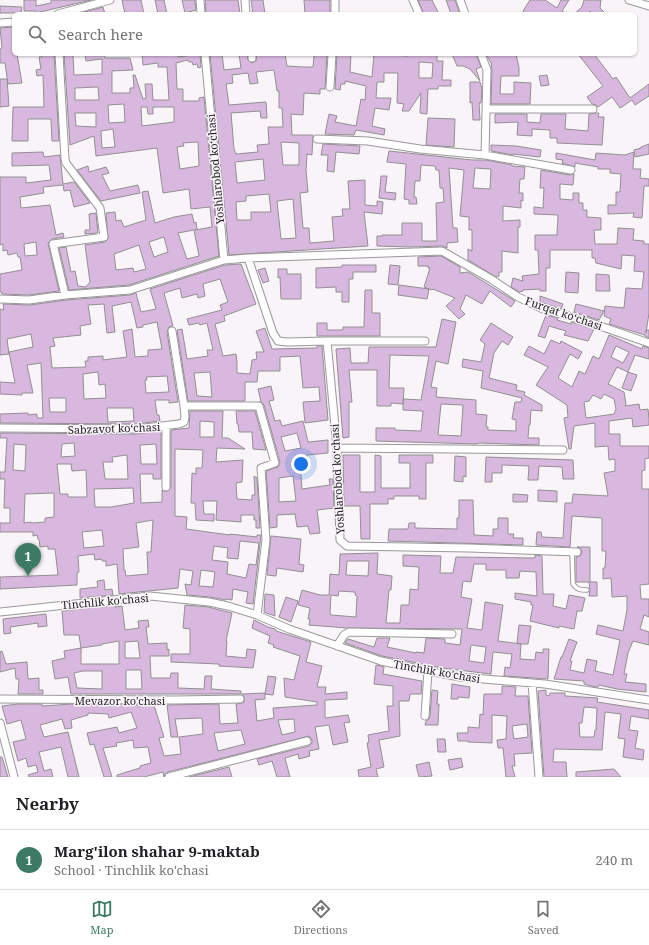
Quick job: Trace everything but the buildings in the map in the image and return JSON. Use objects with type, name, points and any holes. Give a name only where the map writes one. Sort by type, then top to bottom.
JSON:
[{"type":"street","points":[[65,12],[110,0]]},
{"type":"street","points":[[200,0],[201,12]]},
{"type":"street","points":[[245,0],[246,12]]},
{"type":"street","points":[[334,12],[335,0]]},
{"type":"street","points":[[413,0],[418,12]]},
{"type":"street","points":[[460,0],[464,12]]},
{"type":"street","points":[[629,0],[649,6]]},
{"type":"street","points":[[0,23],[12,22]]},
{"type":"street","points":[[59,56],[66,163],[98,203],[104,237],[53,244],[64,295]]},
{"type":"street","name":"Yoshlarobod koʻchasi","points":[[205,56],[224,260]]},
{"type":"street","points":[[330,88],[332,56]]},
{"type":"street","points":[[482,56],[487,70],[485,155]]},
{"type":"street","points":[[486,109],[593,109]]},
{"type":"street","points":[[317,139],[368,141],[420,149],[485,155],[572,170]]},
{"type":"street","name":"Furqat koʻchasi","points":[[248,258],[442,251],[491,279],[518,297],[543,309],[580,319],[649,343]]},
{"type":"street","points":[[0,298],[29,300],[64,295],[130,290],[224,260],[248,258],[273,333],[278,341],[425,341]]},
{"type":"street","name":"Sabzavot koʻchasi","points":[[0,428],[136,429],[166,426],[184,422],[184,406],[172,331]]},
{"type":"street","name":"Yoshlarobod koʻchasi","points":[[327,341],[337,448],[340,540],[347,546],[469,548],[574,552]]},
{"type":"street","points":[[184,406],[259,406],[275,463],[261,468],[266,540],[257,615]]},
{"type":"street","points":[[166,426],[166,487]]},
{"type":"street","points":[[337,448],[563,450]]},
{"type":"street","name":"Tinchlik ko'chasi","points":[[0,612],[150,596],[210,602],[257,615],[289,629],[381,660],[428,671],[460,677],[532,683],[649,700]]},
{"type":"street","points":[[337,646],[344,635],[349,632],[452,634]]},
{"type":"street","points":[[425,716],[428,671]]},
{"type":"street","points":[[532,683],[540,777]]},
{"type":"street","name":"Mevazor ko'chasi","points":[[0,699],[240,699]]},
{"type":"street","points":[[0,723],[2,736],[14,777]]},
{"type":"street","points":[[169,777],[307,741]]},
{"type":"lane","points":[[574,552],[573,584],[580,590],[587,590]]},
{"type":"place","name":"Marg'ilon shahar 9-maktab","points":[[28,576]]}]
